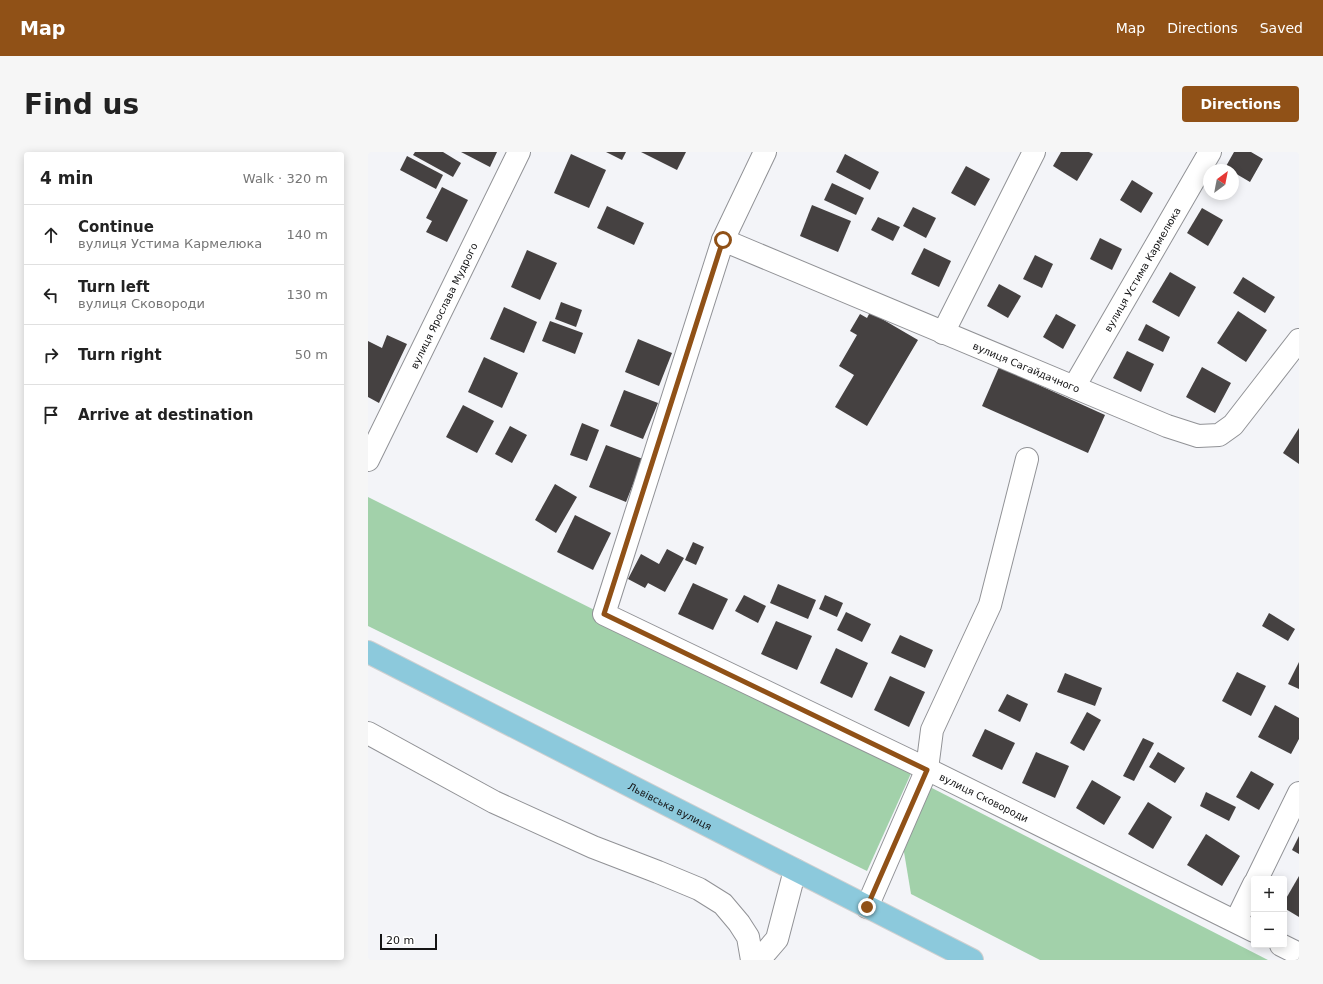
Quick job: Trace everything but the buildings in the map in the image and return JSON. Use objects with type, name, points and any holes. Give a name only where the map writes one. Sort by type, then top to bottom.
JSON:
[{"type":"main road","name":"Львівська вулиця","points":[[368,652],[972,960]]},
{"type":"street","name":"вулиця Ярослава Мудрого","points":[[368,460],[519,152]]},
{"type":"street","points":[[723,240],[766,152]]},
{"type":"street","points":[[943,333],[1034,152]]},
{"type":"street","name":"вулиця Устима Кармелюка","points":[[1074,387],[1210,152]]},
{"type":"street","name":"вулиця Сагайдачного","points":[[723,240],[1166,426],[1198,436],[1218,435],[1233,425],[1299,340]]},
{"type":"street","name":"вулиця Сковороди","points":[[723,240],[604,614],[1245,926]]},
{"type":"street","points":[[867,907],[927,770],[932,730],[990,605],[1027,459]]},
{"type":"street","points":[[368,733],[494,802],[593,847],[699,889],[722,904],[739,923],[748,937],[752,960]]},
{"type":"street","points":[[1258,876],[1299,794]]},
{"type":"street","points":[[759,960],[777,939],[795,870]]},
{"type":"street","points":[[1245,926],[1251,898]]},
{"type":"street","points":[[1287,948],[1299,954]]},
{"type":"green space","points":[[368,497],[913,769],[867,871],[368,626]]},
{"type":"green space","points":[[928,786],[1268,960],[1040,960],[911,894],[902,840]]},
{"type":"route","points":[[723,240],[604,614],[927,770],[867,907]]}]
